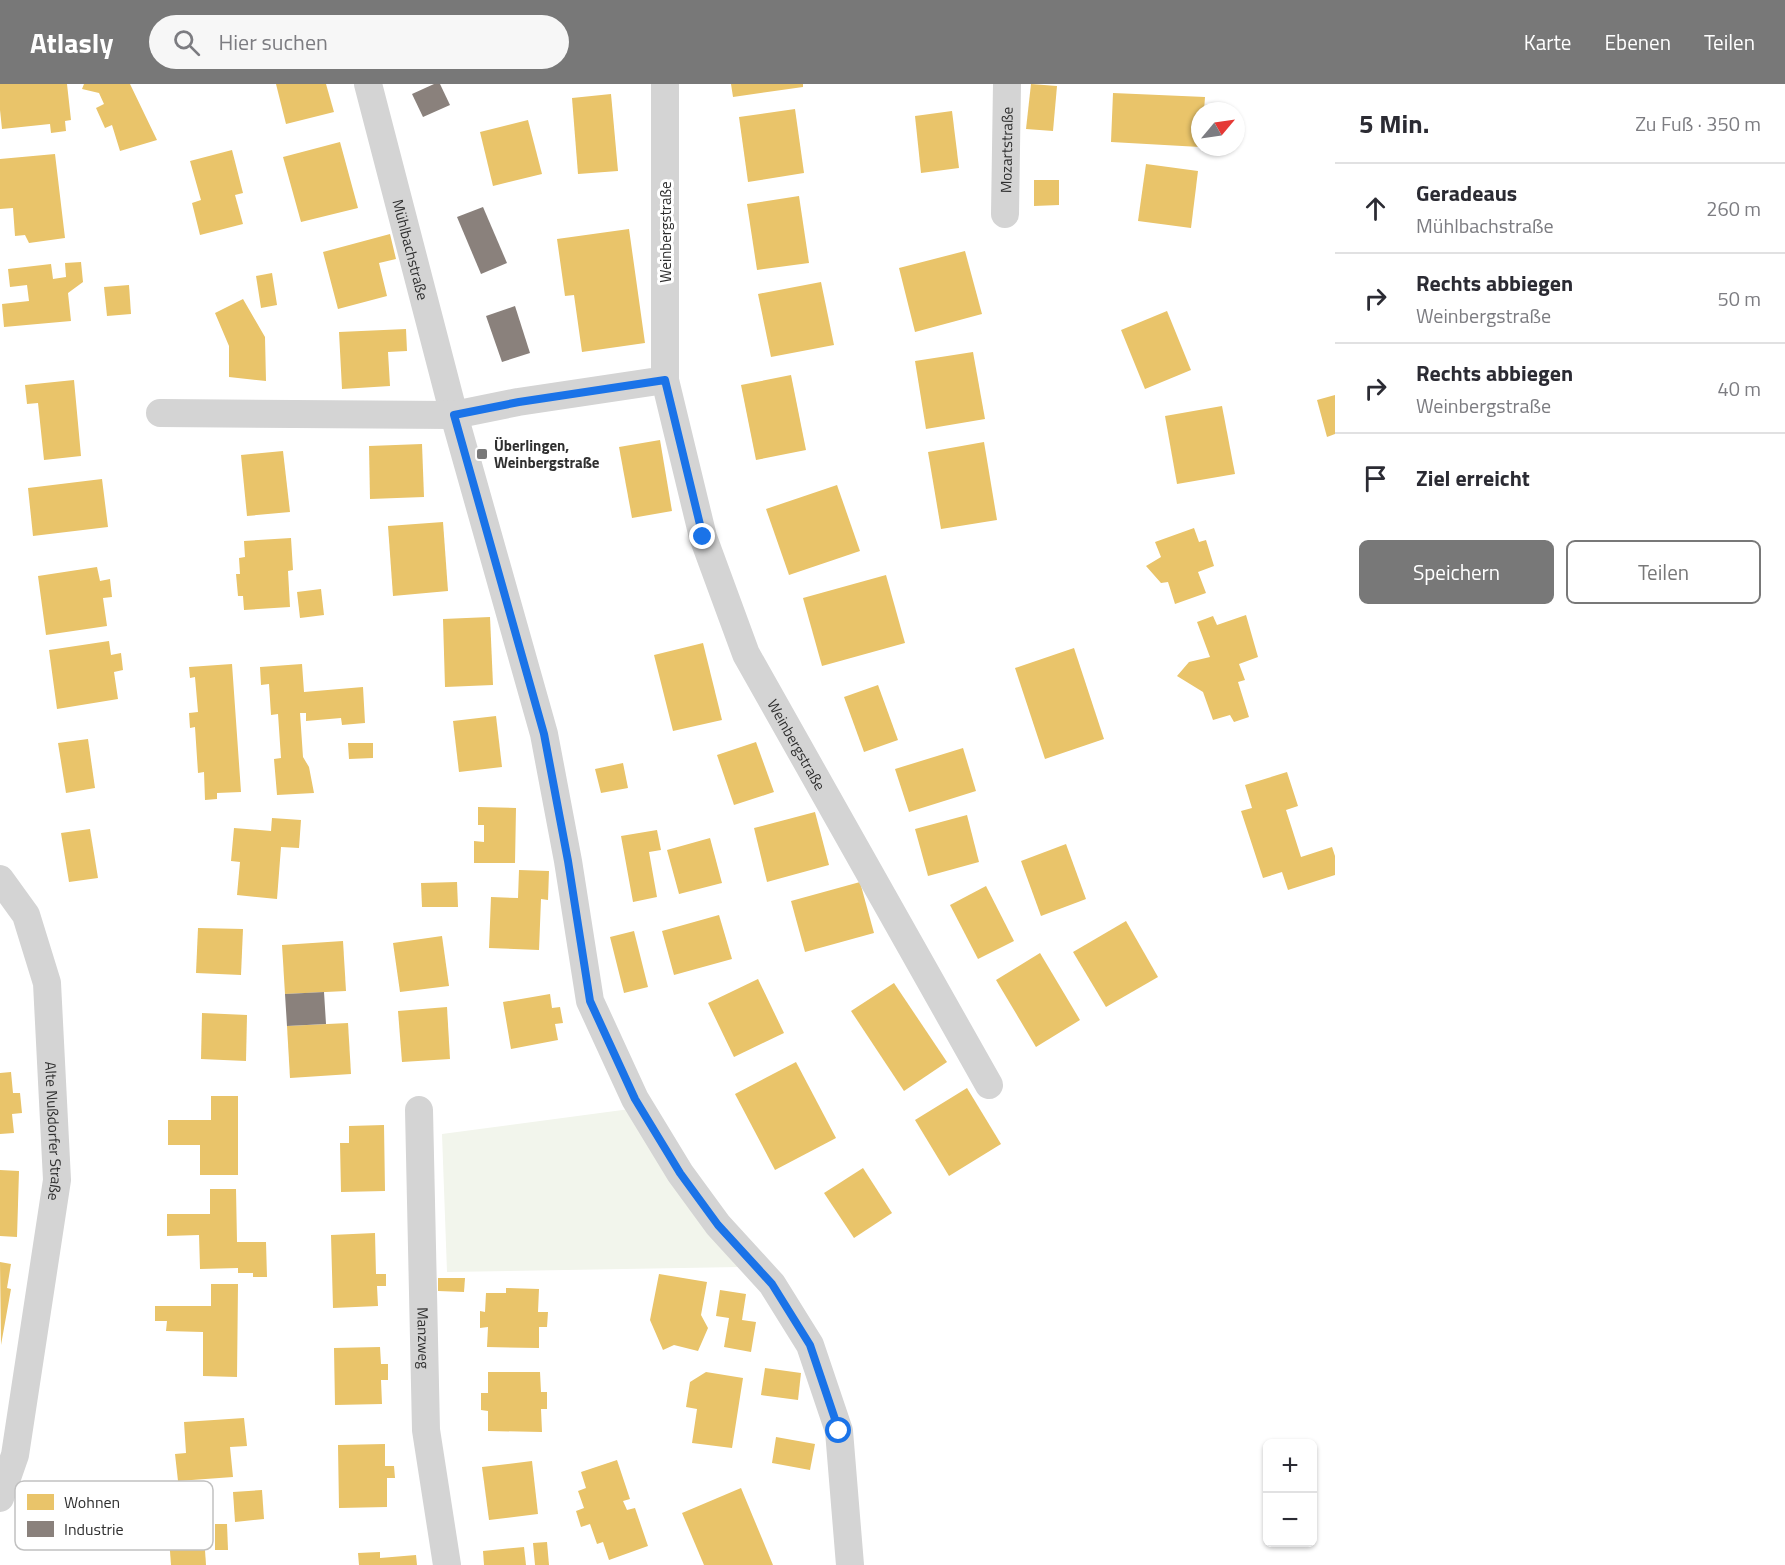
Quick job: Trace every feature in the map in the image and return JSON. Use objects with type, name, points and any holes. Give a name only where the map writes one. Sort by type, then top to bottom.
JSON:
[{"type":"street","name":"Mühlbachstraße","points":[[368,84],[454,415],[544,734],[568,861],[590,1001],[635,1099],[680,1173],[718,1225],[772,1284],[810,1345],[839,1431],[850,1565]]},
{"type":"street","name":"Weinbergstraße","points":[[665,84],[665,380],[703,537],[746,654],[989,1085]]},
{"type":"street","name":"Mozartstraße","points":[[1005,214],[1007,84]]},
{"type":"street","points":[[160,413],[454,415],[519,402],[665,380]]},
{"type":"street","name":"Alte Nußdorfer Straße","points":[[0,879],[26,915],[47,983],[57,1180],[15,1455],[0,1498]]},
{"type":"street","name":"Manzweg","points":[[419,1110],[426,1430],[447,1565]]},
{"type":"shaded area","points":[[630,1109],[740,1267],[447,1272],[442,1134]]},
{"type":"building: Wohnen","points":[[0,84],[67,84],[71,120],[65,121],[66,131],[51,133],[50,124],[2,129]]},
{"type":"building: Wohnen","points":[[84,84],[130,84],[157,140],[120,151],[112,125],[105,128],[96,108],[104,104],[99,93],[82,89]]},
{"type":"building: Wohnen","points":[[276,84],[326,84],[334,112],[286,124]]},
{"type":"building: Wohnen","points":[[731,84],[803,84],[803,87],[733,97]]},
{"type":"building: Wohnen","points":[[1031,84],[1057,86],[1053,131],[1026,129]]},
{"type":"building: Wohnen","points":[[1113,93],[1205,97],[1205,102],[1191,102],[1191,146],[1111,142]]},
{"type":"building: Wohnen","points":[[611,94],[618,171],[578,174],[572,98]]},
{"type":"building: Wohnen","points":[[795,109],[804,173],[748,182],[739,117]]},
{"type":"building: Wohnen","points":[[952,111],[959,168],[921,173],[915,116]]},
{"type":"building: Wohnen","points":[[528,120],[542,174],[493,186],[480,132]]},
{"type":"building: Wohnen","points":[[340,142],[358,208],[301,222],[283,157]]},
{"type":"building: Wohnen","points":[[232,150],[243,193],[235,195],[243,224],[200,235],[192,203],[201,200],[190,161]]},
{"type":"building: Wohnen","points":[[55,154],[65,238],[29,243],[25,235],[15,236],[13,208],[0,209],[0,159]]},
{"type":"building: Wohnen","points":[[1146,164],[1198,171],[1191,228],[1138,221]]},
{"type":"building: Wohnen","points":[[1034,180],[1059,180],[1059,205],[1034,206]]},
{"type":"building: Wohnen","points":[[799,196],[809,263],[757,270],[747,204]]},
{"type":"building: Wohnen","points":[[629,229],[645,343],[582,352],[574,295],[565,296],[557,239]]},
{"type":"building: Wohnen","points":[[390,234],[396,259],[379,263],[387,296],[338,309],[323,252]]},
{"type":"building: Wohnen","points":[[965,251],[982,314],[915,332],[899,268]]},
{"type":"building: Wohnen","points":[[81,262],[83,282],[68,293],[71,321],[4,327],[2,304],[29,301],[27,285],[10,287],[8,269],[51,264],[53,279],[66,277],[65,263]]},
{"type":"building: Wohnen","points":[[272,273],[277,305],[261,308],[256,276]]},
{"type":"building: Wohnen","points":[[821,282],[834,345],[771,357],[758,294]]},
{"type":"building: Wohnen","points":[[129,285],[131,314],[107,316],[104,287]]},
{"type":"building: Wohnen","points":[[243,299],[265,337],[266,381],[229,377],[229,346],[215,313]]},
{"type":"building: Wohnen","points":[[1167,311],[1191,370],[1145,389],[1121,330]]},
{"type":"building: Wohnen","points":[[406,329],[407,351],[388,352],[390,386],[342,389],[339,332]]},
{"type":"building: Wohnen","points":[[973,352],[985,419],[926,429],[915,361]]},
{"type":"building: Wohnen","points":[[791,375],[806,450],[756,460],[741,385]]},
{"type":"building: Wohnen","points":[[74,380],[81,456],[44,460],[38,403],[27,404],[25,385]]},
{"type":"building: Wohnen","points":[[1335,395],[1335,434],[1327,437],[1317,400]]},
{"type":"building: Wohnen","points":[[1222,406],[1235,474],[1177,484],[1165,416]]},
{"type":"building: Wohnen","points":[[660,440],[672,511],[632,518],[619,447]]},
{"type":"building: Wohnen","points":[[984,442],[997,520],[941,529],[928,452]]},
{"type":"building: Wohnen","points":[[422,444],[424,497],[370,499],[369,446]]},
{"type":"building: Wohnen","points":[[283,451],[290,512],[247,516],[241,455]]},
{"type":"building: Wohnen","points":[[102,479],[108,527],[33,536],[28,488]]},
{"type":"building: Wohnen","points":[[837,485],[860,551],[789,575],[766,509]]},
{"type":"building: Wohnen","points":[[443,522],[448,591],[393,596],[388,526]]},
{"type":"building: Wohnen","points":[[1194,528],[1199,542],[1206,540],[1214,566],[1198,572],[1206,593],[1175,604],[1168,582],[1161,583],[1146,566],[1161,557],[1155,542]]},
{"type":"building: Wohnen","points":[[291,538],[293,570],[288,571],[290,607],[244,610],[243,596],[238,596],[236,574],[240,574],[239,558],[245,557],[244,541]]},
{"type":"building: Wohnen","points":[[97,567],[100,581],[110,579],[112,597],[103,598],[107,626],[46,635],[38,576]]},
{"type":"building: Wohnen","points":[[886,575],[905,643],[822,666],[803,598]]},
{"type":"building: Wohnen","points":[[321,589],[324,615],[300,618],[297,592]]},
{"type":"building: Wohnen","points":[[1246,615],[1258,657],[1239,664],[1245,680],[1238,682],[1249,717],[1234,722],[1230,715],[1213,720],[1203,692],[1177,676],[1189,662],[1210,657],[1197,622],[1213,616],[1217,625]]},
{"type":"building: Wohnen","points":[[490,617],[493,685],[445,687],[443,619]]},
{"type":"building: Wohnen","points":[[109,641],[111,655],[121,653],[123,670],[114,672],[118,699],[57,709],[49,650]]},
{"type":"building: Wohnen","points":[[703,643],[722,720],[673,731],[654,655]]},
{"type":"building: Wohnen","points":[[1074,648],[1104,739],[1045,759],[1015,668]]},
{"type":"building: Wohnen","points":[[232,664],[241,792],[217,793],[217,799],[205,800],[204,772],[198,773],[195,727],[190,728],[189,713],[198,712],[195,677],[190,678],[189,667]]},
{"type":"building: Wohnen","points":[[302,664],[304,692],[363,687],[365,723],[342,725],[341,718],[306,721],[306,713],[300,713],[303,757],[309,767],[314,793],[277,795],[274,759],[281,758],[278,714],[271,715],[269,684],[261,685],[260,667]]},
{"type":"building: Wohnen","points":[[878,685],[898,740],[864,752],[844,697]]},
{"type":"building: Wohnen","points":[[496,716],[502,767],[459,772],[453,721]]},
{"type":"building: Wohnen","points":[[88,739],[95,788],[66,793],[58,743]]},
{"type":"building: Wohnen","points":[[756,742],[774,792],[734,805],[717,755]]},
{"type":"building: Wohnen","points":[[348,743],[373,743],[373,758],[349,759]]},
{"type":"building: Wohnen","points":[[963,748],[976,791],[909,812],[895,769]]},
{"type":"building: Wohnen","points":[[623,763],[628,788],[601,793],[595,769]]},
{"type":"building: Wohnen","points":[[1287,772],[1298,806],[1286,810],[1301,857],[1332,847],[1335,856],[1335,875],[1288,890],[1282,872],[1263,878],[1241,811],[1252,808],[1245,785]]},
{"type":"building: Wohnen","points":[[478,807],[516,808],[515,863],[474,863],[474,841],[484,842],[484,825],[478,825]]},
{"type":"building: Wohnen","points":[[815,812],[829,865],[767,882],[754,828]]},
{"type":"building: Wohnen","points":[[967,815],[979,862],[928,876],[915,829]]},
{"type":"building: Wohnen","points":[[272,818],[301,820],[299,848],[281,847],[277,899],[237,895],[240,862],[231,861],[234,828],[271,831]]},
{"type":"building: Wohnen","points":[[90,829],[98,878],[69,882],[61,833]]},
{"type":"building: Wohnen","points":[[657,830],[661,850],[649,852],[657,897],[633,902],[621,836]]},
{"type":"building: Wohnen","points":[[710,838],[722,883],[679,894],[667,850]]},
{"type":"building: Wohnen","points":[[1066,844],[1086,899],[1041,916],[1021,861]]},
{"type":"building: Wohnen","points":[[519,870],[549,871],[548,900],[541,899],[539,950],[489,948],[491,897],[518,898]]},
{"type":"building: Wohnen","points":[[457,882],[458,907],[422,907],[421,883]]},
{"type":"building: Wohnen","points":[[860,882],[874,933],[805,952],[791,901]]},
{"type":"building: Wohnen","points":[[986,886],[1014,941],[978,959],[950,905]]},
{"type":"building: Wohnen","points":[[719,915],[732,959],[674,975],[662,931]]},
{"type":"building: Wohnen","points":[[1126,921],[1158,977],[1106,1007],[1073,952]]},
{"type":"building: Wohnen","points":[[198,928],[243,929],[241,975],[196,973]]},
{"type":"building: Wohnen","points":[[634,931],[648,987],[624,993],[610,937]]},
{"type":"building: Wohnen","points":[[442,936],[449,986],[400,992],[393,943]]},
{"type":"building: Wohnen","points":[[343,941],[346,991],[285,994],[282,945]]},
{"type":"building: Wohnen","points":[[1040,953],[1080,1020],[1036,1047],[996,980]]},
{"type":"building: Wohnen","points":[[758,979],[784,1033],[734,1057],[708,1003]]},
{"type":"building: Wohnen","points":[[894,983],[947,1062],[904,1091],[851,1011]]},
{"type":"building: Wohnen","points":[[550,994],[552,1008],[560,1007],[563,1023],[555,1024],[558,1040],[511,1049],[503,1002]]},
{"type":"building: Wohnen","points":[[447,1007],[450,1059],[402,1062],[398,1011]]},
{"type":"building: Wohnen","points":[[202,1013],[247,1015],[246,1061],[201,1059]]},
{"type":"building: Wohnen","points":[[348,1023],[351,1074],[290,1078],[287,1026]]},
{"type":"building: Wohnen","points":[[796,1062],[836,1138],[775,1170],[735,1094]]},
{"type":"building: Wohnen","points":[[11,1072],[13,1093],[20,1093],[22,1113],[12,1114],[14,1133],[0,1134],[0,1073]]},
{"type":"building: Wohnen","points":[[967,1088],[1001,1144],[949,1176],[915,1120]]},
{"type":"building: Wohnen","points":[[211,1096],[238,1096],[238,1175],[200,1175],[200,1145],[168,1145],[168,1120],[211,1120]]},
{"type":"building: Wohnen","points":[[384,1125],[385,1191],[341,1192],[340,1143],[349,1143],[349,1126]]},
{"type":"building: Wohnen","points":[[863,1168],[892,1213],[854,1238],[824,1193]]},
{"type":"building: Wohnen","points":[[0,1170],[19,1171],[17,1237],[0,1236]]},
{"type":"building: Wohnen","points":[[210,1189],[236,1189],[237,1242],[266,1242],[267,1277],[253,1277],[253,1273],[238,1273],[238,1268],[200,1269],[199,1235],[167,1236],[167,1214],[210,1214]]},
{"type":"building: Wohnen","points":[[375,1233],[376,1274],[386,1274],[386,1286],[377,1286],[378,1306],[333,1308],[331,1235]]},
{"type":"building: Wohnen","points":[[0,1262],[11,1264],[7,1288],[11,1289],[1,1345]]},
{"type":"building: Wohnen","points":[[659,1274],[707,1282],[701,1315],[708,1328],[698,1351],[674,1345],[663,1350],[650,1320]]},
{"type":"building: Wohnen","points":[[438,1278],[465,1278],[464,1292],[438,1291]]},
{"type":"building: Wohnen","points":[[211,1284],[238,1284],[237,1377],[203,1376],[203,1332],[166,1331],[167,1321],[155,1321],[155,1306],[211,1306]]},
{"type":"building: Wohnen","points":[[506,1288],[539,1289],[538,1312],[548,1312],[547,1327],[539,1327],[539,1348],[487,1347],[488,1327],[480,1328],[480,1311],[485,1312],[486,1293],[506,1293]]},
{"type":"building: Wohnen","points":[[720,1290],[746,1294],[742,1320],[756,1322],[751,1352],[724,1347],[729,1318],[716,1316]]},
{"type":"building: Wohnen","points":[[380,1347],[381,1364],[388,1364],[388,1380],[381,1380],[382,1404],[335,1405],[334,1348]]},
{"type":"building: Wohnen","points":[[765,1368],[801,1373],[798,1400],[761,1395]]},
{"type":"building: Wohnen","points":[[488,1372],[540,1372],[541,1392],[547,1392],[547,1409],[541,1409],[542,1432],[488,1431],[488,1411],[481,1410],[481,1393],[488,1393]]},
{"type":"building: Wohnen","points":[[706,1372],[743,1378],[732,1448],[692,1443],[697,1409],[686,1407],[690,1382]]},
{"type":"building: Wohnen","points":[[244,1418],[247,1446],[230,1447],[233,1477],[178,1481],[175,1454],[186,1453],[184,1422]]},
{"type":"building: Wohnen","points":[[776,1437],[815,1444],[810,1470],[772,1463]]},
{"type":"building: Wohnen","points":[[385,1444],[385,1466],[394,1466],[395,1478],[387,1478],[387,1507],[339,1508],[338,1445]]},
{"type":"building: Wohnen","points":[[617,1460],[630,1499],[623,1501],[627,1510],[635,1508],[648,1546],[609,1560],[603,1542],[597,1544],[590,1524],[581,1527],[576,1511],[584,1508],[578,1491],[586,1488],[581,1472]]},
{"type":"building: Wohnen","points":[[532,1461],[538,1514],[489,1520],[482,1467]]},
{"type":"building: Wohnen","points":[[741,1488],[773,1565],[704,1565],[682,1513]]},
{"type":"building: Wohnen","points":[[262,1490],[264,1519],[235,1522],[233,1492]]},
{"type":"building: Wohnen","points":[[215,1524],[227,1524],[228,1550],[215,1550]]},
{"type":"building: Wohnen","points":[[547,1542],[549,1565],[535,1565],[533,1543]]},
{"type":"building: Wohnen","points":[[524,1547],[526,1565],[484,1565],[483,1551]]},
{"type":"building: Wohnen","points":[[170,1550],[205,1550],[206,1565],[171,1565]]},
{"type":"building: Wohnen","points":[[380,1552],[380,1558],[416,1555],[417,1565],[359,1565],[358,1553]]},
{"type":"building: Industrie","points":[[434,84],[440,84],[450,105],[423,117],[412,94]]},
{"type":"building: Industrie","points":[[483,207],[507,263],[481,274],[457,217]]},
{"type":"building: Industrie","points":[[515,306],[530,353],[502,362],[486,316]]},
{"type":"building: Industrie","points":[[324,992],[326,1024],[287,1026],[285,994]]},
{"type":"place","name":"Überlingen, Weinbergstraße","points":[[482,454]]},
{"type":"route","points":[[703,537],[665,380],[519,402],[454,415],[544,734],[568,861],[590,1001],[635,1099],[680,1173],[718,1225],[772,1284],[810,1345],[839,1431]]}]
